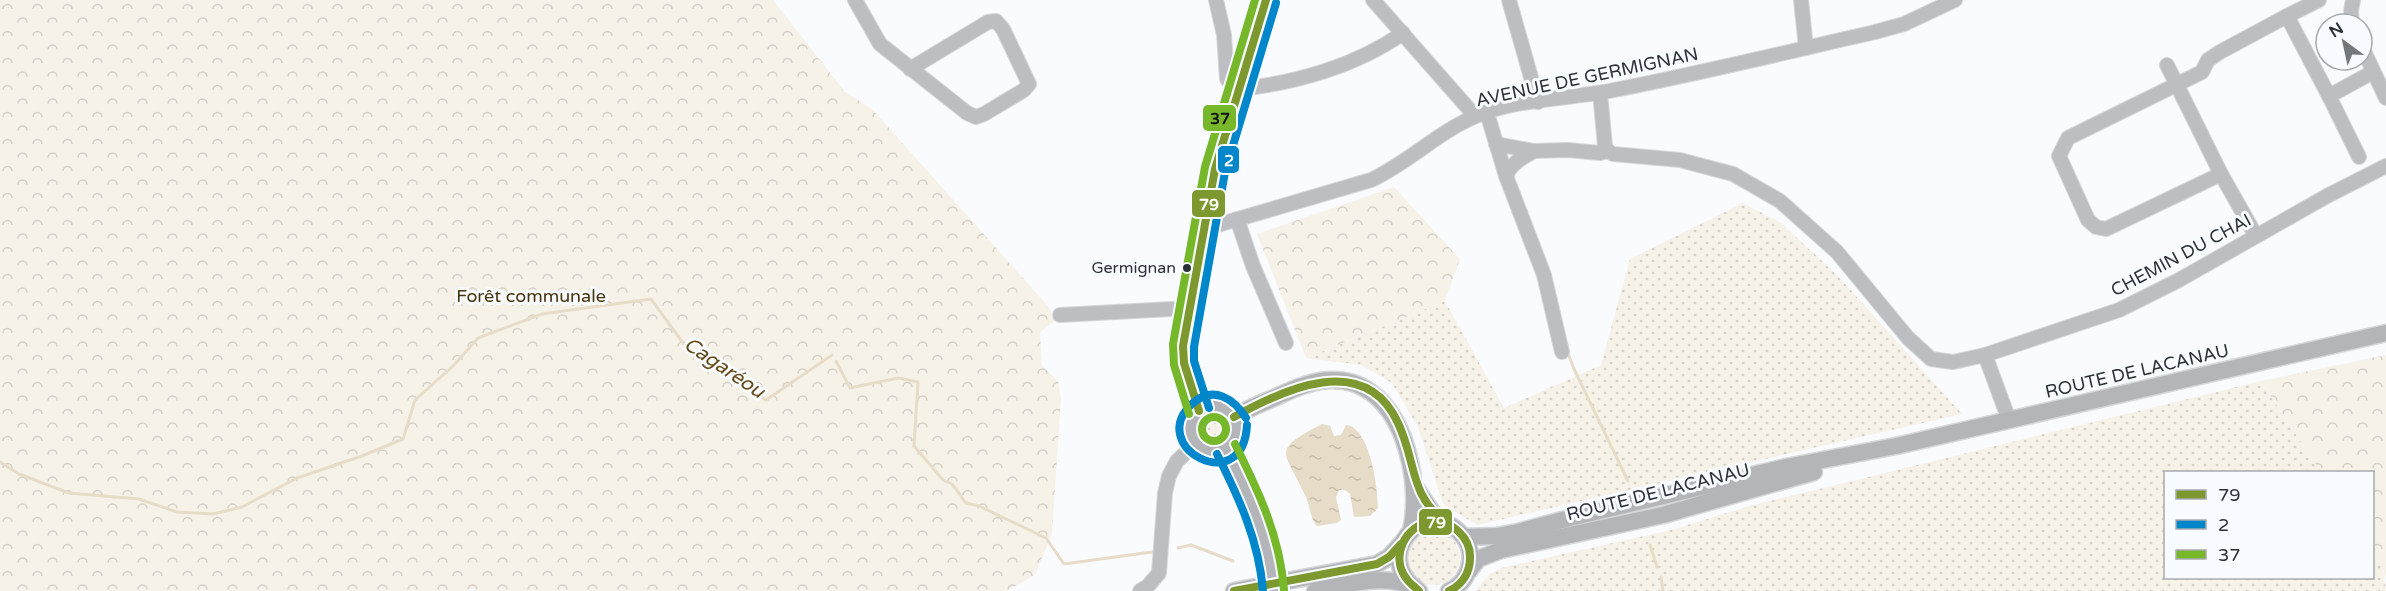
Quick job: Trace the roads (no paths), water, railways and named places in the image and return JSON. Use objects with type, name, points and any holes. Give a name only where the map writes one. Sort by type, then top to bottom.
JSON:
[{"type":"main road","points":[[1199,411],[1184,363],[1184,346],[1190,308],[1215,170],[1266,0]]},
{"type":"main road","name":"ROUTE DE LACANAU","points":[[1464,537],[1497,536],[1518,532],[1786,467],[1896,446],[2386,333]]},
{"type":"main road","points":[[1234,417],[1305,385],[1322,381],[1340,381],[1365,388],[1386,404],[1397,421],[1416,488],[1432,512],[1464,537],[1471,559],[1469,571]]},
{"type":"main road","points":[[1218,406],[1230,412],[1234,417],[1237,431],[1232,444],[1226,449],[1220,452],[1207,451],[1196,444],[1192,437],[1191,423],[1199,411],[1218,406]]},
{"type":"main road","name":"ROUTE DE LACANAU","points":[[1449,591],[1463,581],[1478,559],[1501,550],[1663,515],[1896,446]]},
{"type":"main road","points":[[1226,449],[1257,511],[1271,558],[1274,591]]},
{"type":"main road","points":[[1414,588],[1402,575],[1399,564],[1416,488]]},
{"type":"main road","points":[[1234,591],[1377,564],[1389,557],[1406,538],[1424,524],[1435,522],[1446,524]]},
{"type":"main road","points":[[1315,591],[1379,579],[1396,580],[1414,588]]},
{"type":"street","points":[[855,0],[880,44],[910,69],[976,117],[1024,90],[1029,84],[1003,29],[996,21],[988,22],[910,69]]},
{"type":"street","points":[[1216,0],[1224,35],[1227,79],[1239,89],[1302,78],[1352,61],[1390,43],[1404,33]]},
{"type":"street","points":[[1372,0],[1481,114],[1496,144],[1544,275],[1562,352]]},
{"type":"street","points":[[1509,0],[1538,102]]},
{"type":"street","points":[[1801,0],[1806,48]]},
{"type":"street","name":"AVENUE DE GERMIGNAN","points":[[1203,229],[1371,180],[1393,170],[1450,130],[1481,114],[1538,102],[1600,93],[1806,48],[1904,24],[1955,0]]},
{"type":"street","points":[[2221,174],[2106,229],[2096,227],[2088,220],[2059,156],[2068,138],[2202,72],[2208,60],[2220,52],[2319,0]]},
{"type":"street","points":[[2287,16],[2359,157]]},
{"type":"street","points":[[2167,65],[2221,174],[2256,236]]},
{"type":"street","points":[[2328,96],[2373,72],[2386,98]]},
{"type":"street","points":[[1600,93],[1605,146],[1608,151]]},
{"type":"street","name":"CHEMIN DU CHAI","points":[[1496,144],[1534,151],[1568,150],[1600,153],[1608,151],[1613,154],[1680,160],[1733,174],[1780,201],[1837,252],[1908,338],[1931,358],[1953,362],[1985,355],[2119,310],[2179,280],[2327,196],[2386,166]]},
{"type":"street","points":[[1506,176],[1508,169],[1519,159],[1534,151]]},
{"type":"street","points":[[1237,219],[1253,266],[1286,343]]},
{"type":"street","points":[[1060,315],[1190,308]]},
{"type":"street","points":[[1985,355],[2009,420]]},
{"type":"street","points":[[1140,591],[1148,586],[1158,573],[1165,493],[1169,476],[1177,461],[1196,444]]},
{"type":"water","points":[[1322,424],[1330,426],[1334,436],[1341,435],[1346,425],[1354,428],[1367,447],[1374,473],[1378,508],[1370,516],[1354,517],[1350,494],[1345,490],[1339,490],[1336,497],[1341,520],[1337,523],[1317,526],[1311,516],[1307,499],[1287,460],[1286,453],[1288,446],[1294,440]]},
{"type":"waterway","name":"Cagaréou","points":[[0,462],[19,474],[69,493],[139,499],[177,512],[213,514],[242,507],[297,478],[403,439],[415,400],[453,366],[478,338],[542,314],[651,299],[686,347],[766,400],[832,355]]},
{"type":"waterway","points":[[1567,351],[1628,481]]},
{"type":"waterway","name":"Cagaréou","points":[[836,361],[850,388],[898,378],[918,382],[914,446],[943,480],[952,484],[966,503],[979,506],[1046,538],[1064,564],[1152,552]]},
{"type":"waterway","name":"Cagaréou","points":[[1178,548],[1191,545],[1233,561]]},
{"type":"waterway","points":[[1650,545],[1657,567]]},
{"type":"waterway","points":[[1661,577],[1663,591]]},
{"type":"place","name":"Germignan","points":[[1187,268]]},
{"type":"park label","name":"Forêt communale","points":[[531,296]]}]
